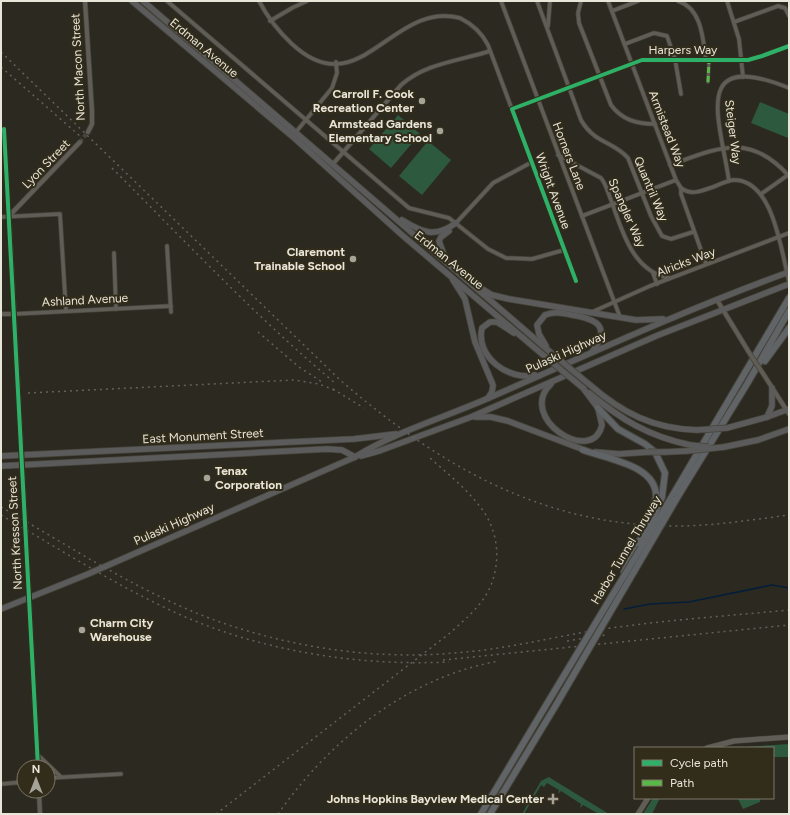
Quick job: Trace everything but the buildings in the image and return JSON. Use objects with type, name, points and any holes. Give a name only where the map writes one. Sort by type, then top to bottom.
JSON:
[{"type":"highway","name":"Harbor Tunnel Thruway","points":[[492,814],[496,804],[556,705],[789,298]]},
{"type":"highway","name":"Harbor Tunnel Thruway","points":[[481,814],[620,580],[747,384],[789,311]]},
{"type":"highway","points":[[747,384],[789,328]]},
{"type":"highway","points":[[598,408],[618,429],[642,441],[655,452],[665,473],[652,520],[638,542],[620,580]]},
{"type":"highway","points":[[582,450],[642,470],[652,480],[659,497]]},
{"type":"main road","name":"Erdman Avenue","points":[[132,1],[293,137],[402,235],[542,354],[617,415],[636,427],[670,440],[690,445],[724,447],[758,440],[789,429]]},
{"type":"main road","name":"Erdman Avenue","points":[[143,1],[449,263],[549,351],[620,409],[642,420],[674,429],[696,430],[727,428],[788,411]]},
{"type":"main road","points":[[380,205],[417,229],[426,232],[443,231],[456,223]]},
{"type":"main road","points":[[449,263],[440,248],[439,241],[441,237],[456,223]]},
{"type":"main road","points":[[448,273],[463,294],[475,342],[493,385],[492,392],[488,399]]},
{"type":"main road","name":"Pulaski Highway","points":[[1,609],[30,598],[355,457],[378,444],[405,432],[488,399],[670,318],[788,274]]},
{"type":"main road","points":[[466,279],[492,295],[500,298],[645,320],[670,318]]},
{"type":"main road","name":"Pulaski Highway","points":[[355,457],[379,451],[471,417],[634,346],[722,309],[780,288],[789,283]]},
{"type":"main road","points":[[549,351],[539,334],[538,325],[544,315],[553,312],[589,318],[596,322],[600,329],[601,338],[592,352]]},
{"type":"main road","points":[[542,354],[497,322],[487,323],[482,328],[481,335],[484,347],[492,360],[502,370],[522,377],[547,372]]},
{"type":"main road","points":[[629,336],[634,346]]},
{"type":"main road","points":[[555,381],[542,394],[541,408],[550,423],[567,437],[581,442],[595,437],[602,425],[598,408],[583,388]]},
{"type":"main road","points":[[767,417],[772,406],[772,388]]},
{"type":"main road","points":[[471,417],[491,417],[503,420],[582,450],[608,453],[665,452],[724,447]]},
{"type":"main road","name":"East Monument Street","points":[[1,456],[354,439],[405,432]]},
{"type":"main road","name":"East Monument Street","points":[[1,466],[327,450],[342,450],[355,457]]},
{"type":"main road","points":[[711,747],[734,741],[789,737]]},
{"type":"main road","points":[[638,814],[647,799]]},
{"type":"street","name":"North Macon Street","points":[[85,1],[92,111],[92,124],[88,132]]},
{"type":"street","name":"Erdman Avenue","points":[[167,1],[409,208],[421,212],[442,215],[456,223],[488,250],[506,258],[532,259],[564,250]]},
{"type":"street","points":[[260,1],[270,21],[284,38],[305,55],[318,60],[336,62],[356,56],[387,34]]},
{"type":"street","points":[[270,21],[307,1]]},
{"type":"street","name":"Horners Lane","points":[[501,1],[613,302],[620,317]]},
{"type":"street","name":"Quantril Way","points":[[537,1],[581,120],[588,131],[594,137],[626,156],[643,193],[651,216],[662,236],[667,239],[675,239],[693,232]]},
{"type":"street","points":[[548,31],[550,1]]},
{"type":"street","points":[[582,1],[578,18],[599,77],[615,111],[632,122],[655,124]]},
{"type":"street","name":"Armistead Way","points":[[608,1],[670,165],[681,188],[681,194],[693,232],[706,264]]},
{"type":"street","points":[[612,11],[638,1]]},
{"type":"street","points":[[678,1],[686,5],[694,12],[701,32],[707,60],[708,82]]},
{"type":"street","points":[[727,1],[739,39],[743,77],[767,80],[789,88]]},
{"type":"street","points":[[734,22],[778,6],[784,8],[789,16]]},
{"type":"street","name":"Wright Avenue","points":[[433,12],[450,14],[466,21],[483,37],[490,51],[576,281]]},
{"type":"street","points":[[625,44],[654,33],[662,34],[669,40],[681,94]]},
{"type":"street","name":"Harpers Way","points":[[512,109],[647,59],[741,60],[762,56],[789,46]]},
{"type":"street","points":[[333,164],[401,85],[412,76],[434,66],[490,51]]},
{"type":"street","points":[[296,132],[332,88],[337,73],[336,62]]},
{"type":"street","name":"Steiger Way","points":[[729,181],[717,104],[718,92],[726,81],[736,77],[743,77]]},
{"type":"street","name":"North Kresson Street","points":[[4,129],[37,759]]},
{"type":"street","name":"Lyon Street","points":[[9,216],[80,142]]},
{"type":"street","points":[[670,165],[717,148],[746,148],[761,152],[775,160],[788,175],[761,194]]},
{"type":"street","name":"Spangler Way","points":[[558,155],[601,178],[629,246],[639,260],[653,273],[670,278]]},
{"type":"street","points":[[456,223],[479,196],[493,183],[532,162]]},
{"type":"street","points":[[582,216],[676,180]]},
{"type":"street","points":[[681,188],[688,192],[698,192],[729,181],[740,181],[749,184],[761,194],[778,237],[789,283]]},
{"type":"street","points":[[1,217],[60,214],[66,311]]},
{"type":"street","name":"Alricks Way","points":[[592,312],[670,278],[789,233]]},
{"type":"street","points":[[168,246],[171,312]]},
{"type":"street","points":[[114,253],[116,309]]},
{"type":"street","name":"Spangler Way","points":[[653,273],[657,284]]},
{"type":"street","points":[[716,300],[788,411]]},
{"type":"street","name":"Ashland Avenue","points":[[1,314],[170,306]]},
{"type":"street","points":[[37,754],[61,777]]},
{"type":"street","points":[[56,777],[122,774]]},
{"type":"street","points":[[1,784],[16,783]]},
{"type":"street","points":[[39,799],[40,814]]},
{"type":"green space","points":[[760,102],[789,114],[788,138],[751,123]]},
{"type":"green space","points":[[398,115],[420,134],[391,168],[369,149]]},
{"type":"green space","points":[[428,141],[451,160],[422,195],[399,176]]},
{"type":"green space","points":[[789,744],[789,757],[774,757],[774,747],[744,747]]},
{"type":"green space","points":[[549,777],[609,814],[599,814],[583,805],[580,808],[581,804],[561,791],[558,794],[559,790],[547,783],[544,787],[541,785],[524,814],[522,814],[541,781]]},
{"type":"green space","points":[[652,799],[660,799],[652,814],[643,814]]},
{"type":"green space","points":[[738,799],[760,799],[760,802],[743,809]]},
{"type":"waterway","points":[[624,609],[650,604],[689,602],[772,585],[789,588]]},
{"type":"tunnel","points":[[80,142],[88,132]]},
{"type":"railway","points":[[1,52],[339,379],[376,410],[414,438],[453,463],[494,484],[536,502],[580,515],[626,523],[689,526],[789,515]]},
{"type":"railway","points":[[1,67],[81,137]]},
{"type":"railway","points":[[112,168],[277,332],[335,383]]},
{"type":"railway","points":[[258,332],[299,367],[322,382]]},
{"type":"railway","points":[[28,393],[294,380],[319,384],[337,391]]},
{"type":"railway","points":[[333,389],[364,408]]},
{"type":"railway","points":[[216,814],[450,633],[465,620],[486,595],[495,573],[496,562],[497,550],[492,528],[481,508],[470,494],[430,458]]},
{"type":"railway","points":[[1,507],[133,583],[188,610],[247,631],[277,639],[339,650],[370,654],[402,655],[465,652],[500,648],[627,626],[789,610]]},
{"type":"railway","points":[[1,515],[136,593],[183,616],[247,639],[313,654],[347,659],[381,662],[449,662]]},
{"type":"railway","points":[[443,660],[789,625]]},
{"type":"railway","points":[[567,641],[605,635]]},
{"type":"railway","points":[[278,814],[322,761],[347,737],[374,716],[403,697],[433,681],[466,669],[499,661]]},
{"type":"marked path","points":[[708,82],[709,60]]},
{"type":"cycle path","points":[[576,281],[512,109],[642,60],[748,60],[789,46]]},
{"type":"cycle path","points":[[4,129],[38,759]]},
{"type":"place","name":"Carroll F. Cook Recreation Center","points":[[422,101]]},
{"type":"place","name":"Armstead Gardens Elementary School","points":[[440,131]]},
{"type":"place","name":"Claremont Trainable School","points":[[353,259]]},
{"type":"place","name":"Tenax Corporation","points":[[207,478]]},
{"type":"place","name":"Charm City Warehouse","points":[[82,630]]},
{"type":"place","name":"Johns Hopkins Bayview Medical Center","points":[[553,799]]}]
